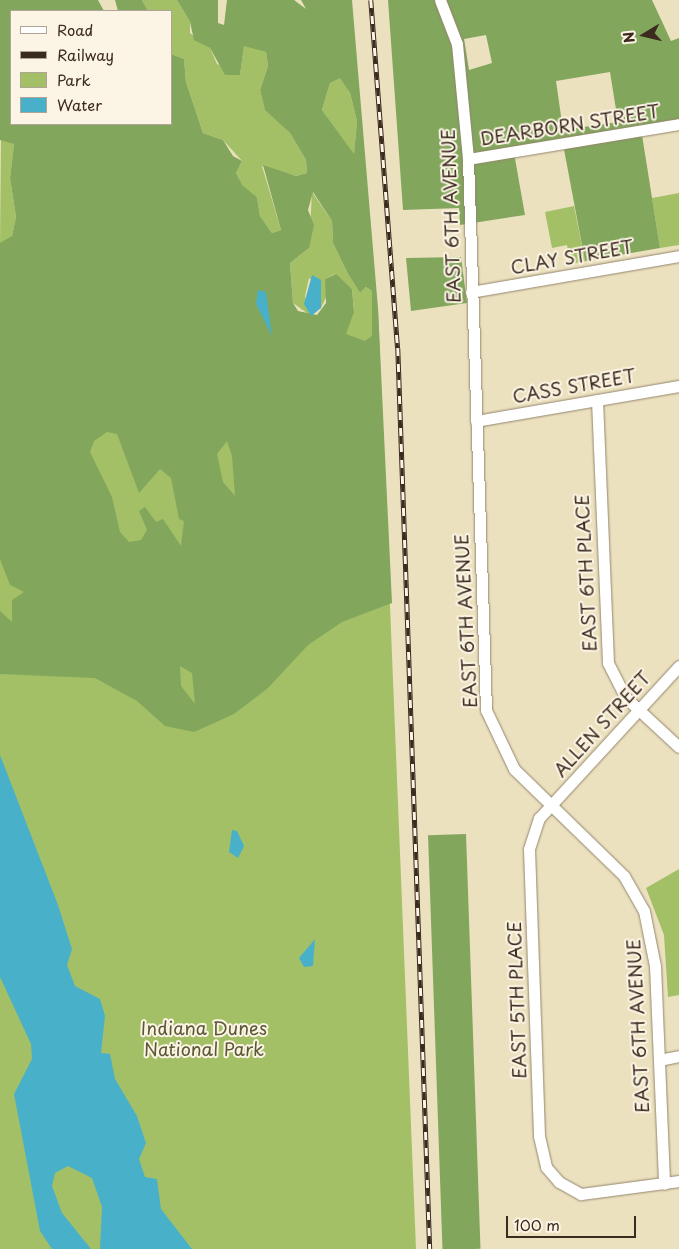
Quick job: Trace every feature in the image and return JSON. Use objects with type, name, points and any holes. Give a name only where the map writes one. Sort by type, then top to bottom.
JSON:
[{"type":"street","name":"EAST 6TH AVENUE","points":[[440,0],[457,44],[468,159],[486,710],[504,755],[551,806],[624,876],[644,911],[654,947],[664,1184]]},
{"type":"street","name":"DEARBORN STREET","points":[[468,159],[679,124]]},
{"type":"street","name":"CLAY STREET","points":[[471,292],[679,256]]},
{"type":"street","name":"CASS STREET","points":[[476,421],[679,386]]},
{"type":"street","name":"EAST 6TH PLACE","points":[[596,400],[606,650],[619,688],[638,710],[679,747]]},
{"type":"street","name":"ALLEN STREET","points":[[551,806],[679,666]]},
{"type":"street","name":"EAST 5TH PLACE","points":[[551,806],[532,829],[529,848],[539,1136],[546,1167],[569,1189],[592,1195],[664,1184]]},
{"type":"street","points":[[659,1060],[679,1056]]},
{"type":"street","points":[[664,1184],[679,1181]]},
{"type":"green space","points":[[0,0],[98,0],[103,10],[10,10],[10,125],[172,125],[172,54],[184,59],[186,82],[203,133],[223,140],[233,156],[242,161],[236,173],[242,185],[257,197],[260,216],[272,233],[281,230],[263,165],[296,176],[307,173],[306,160],[290,133],[265,110],[260,90],[268,66],[266,52],[244,46],[240,75],[225,75],[210,48],[194,40],[190,22],[177,0],[218,0],[218,23],[224,25],[227,0],[294,0],[306,9],[301,0],[352,0],[378,308],[392,603],[342,622],[308,645],[268,688],[234,714],[194,732],[165,726],[137,701],[95,678],[0,674],[0,611],[12,622],[12,600],[24,592],[10,585],[0,559],[0,243],[12,236],[16,217],[10,178],[14,144],[0,140]],"holes":[[[340,78],[350,93],[357,121],[354,154],[322,110],[330,83]],[[313,192],[332,221],[333,243],[348,274],[360,293],[366,287],[372,291],[372,336],[365,341],[346,334],[354,312],[352,289],[336,274],[325,279],[326,303],[317,315],[298,311],[293,303],[290,263],[309,248],[314,225],[308,210]],[[107,432],[117,434],[139,493],[160,469],[171,478],[179,519],[184,521],[181,546],[163,519],[156,522],[145,507],[139,511],[147,530],[141,540],[129,542],[120,532],[112,497],[90,452],[94,441]],[[227,441],[232,456],[235,496],[223,482],[217,454]],[[180,666],[192,673],[195,704],[181,686]]]},
{"type":"green space","points":[[115,0],[142,0],[147,10],[118,10]]},
{"type":"green space","points":[[142,0],[177,0],[190,22],[190,33],[210,48],[217,64],[240,75],[244,45],[266,52],[268,66],[260,90],[265,109],[290,133],[306,160],[307,173],[296,176],[262,166],[281,230],[272,233],[260,216],[257,197],[241,185],[236,173],[242,161],[223,140],[203,133],[186,82],[184,59],[172,54],[172,10],[147,10]]},
{"type":"green space","points":[[388,0],[652,0],[671,41],[679,38],[679,129],[642,135],[660,248],[585,261],[563,144],[514,153],[525,215],[460,225],[459,208],[403,210]],"holes":[[[486,35],[492,63],[469,70],[464,39]],[[610,72],[618,122],[563,130],[556,81]]]},
{"type":"green space","points":[[340,77],[350,93],[357,121],[354,155],[322,110],[330,83]]},
{"type":"green space","points":[[1,139],[14,144],[10,178],[16,217],[12,236],[4,244],[0,243]]},
{"type":"green space","name":"Indiana Dunes National Park","points":[[312,192],[332,221],[333,243],[348,274],[360,293],[366,287],[372,291],[373,308],[378,308],[416,1249],[0,1249],[0,367],[354,311],[352,289],[335,274],[325,279],[328,293],[321,308],[321,288],[309,278],[305,296],[311,316],[293,303],[290,263],[309,248]]},
{"type":"green space","points":[[679,193],[679,245],[660,248],[652,198]]},
{"type":"green space","points":[[574,206],[585,261],[570,264],[567,245],[552,248],[545,212]]},
{"type":"green space","points":[[461,257],[467,303],[411,311],[406,258]]},
{"type":"green space","points":[[466,834],[480,1249],[442,1249],[428,835]]},
{"type":"green space","points":[[679,869],[679,995],[668,997],[664,935],[646,888]]},
{"type":"water","points":[[312,275],[321,280],[321,308],[311,316],[304,304]]},
{"type":"water","points":[[258,290],[266,292],[272,336],[256,304]]},
{"type":"water","points":[[0,755],[58,905],[72,949],[67,965],[75,986],[100,999],[105,1016],[101,1053],[110,1054],[115,1079],[137,1116],[146,1143],[139,1159],[145,1177],[157,1179],[161,1209],[192,1249],[100,1249],[102,1207],[92,1178],[68,1166],[55,1173],[52,1186],[62,1213],[91,1249],[52,1249],[40,1231],[14,1094],[32,1059],[31,1044],[0,977]]},
{"type":"water","points":[[232,830],[237,831],[244,846],[238,858],[229,852]]},
{"type":"water","points":[[315,939],[313,966],[304,967],[299,958]]},
{"type":"railway","points":[[371,0],[398,348],[430,1249]]}]
